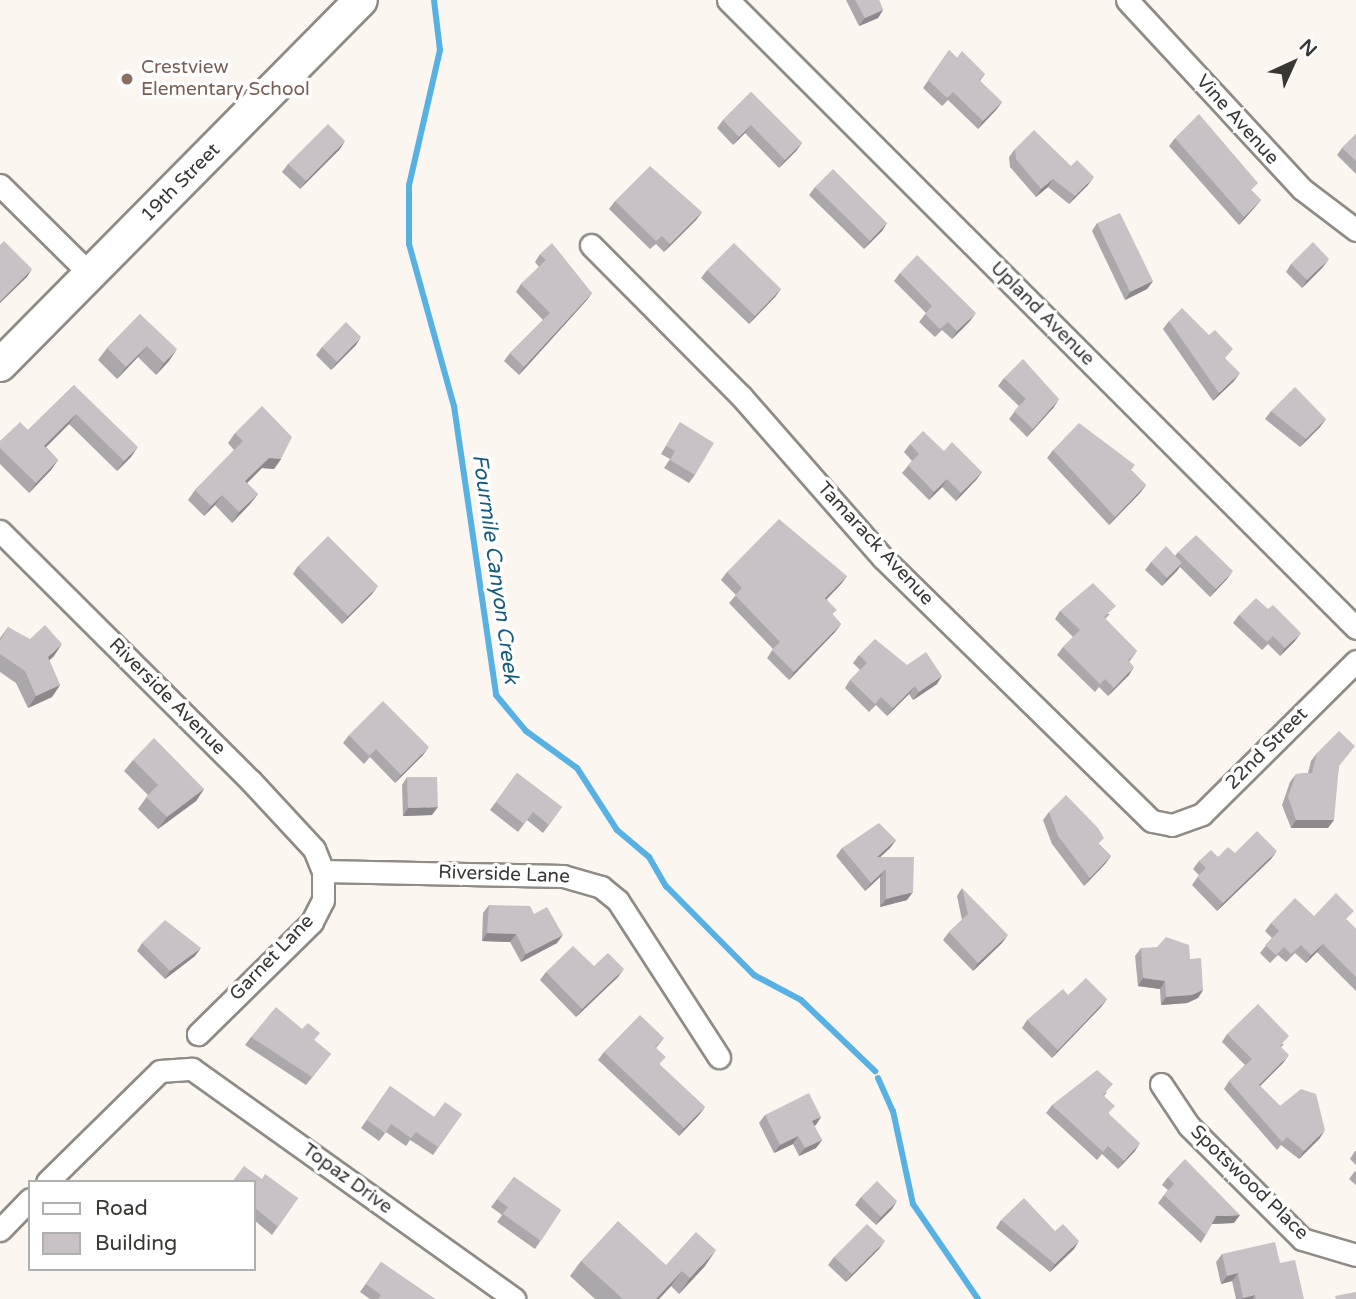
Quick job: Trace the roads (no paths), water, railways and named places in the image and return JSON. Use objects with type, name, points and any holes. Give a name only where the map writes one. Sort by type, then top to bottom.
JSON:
[{"type":"street","name":"19th Street","points":[[0,365],[361,0]]},
{"type":"street","name":"Upland Avenue","points":[[728,0],[1356,628]]},
{"type":"street","name":"Vine Avenue","points":[[1127,0],[1301,190],[1356,230]]},
{"type":"street","points":[[0,185],[90,274]]},
{"type":"street","name":"Tamarack Avenue","points":[[591,245],[741,396],[883,558],[1152,821],[1172,825]]},
{"type":"street","name":"Riverside Avenue","points":[[0,531],[250,780],[314,849],[323,871]]},
{"type":"street","name":"22nd Street","points":[[1172,825],[1202,814],[1356,662]]},
{"type":"street","name":"Garnet Lane","points":[[198,1034],[312,922],[323,900],[323,871]]},
{"type":"street","name":"Riverside Lane","points":[[323,871],[563,876],[601,887],[618,901],[719,1057]]},
{"type":"street","name":"Topaz Drive","points":[[49,1180],[160,1071],[177,1067],[219,1088],[514,1299]]},
{"type":"street","name":"Spotswood Place","points":[[1161,1084],[1189,1126],[1303,1239],[1356,1255]]},
{"type":"street","points":[[0,1230],[28,1201]]},
{"type":"waterway","name":"Fourmile Canyon Creek","points":[[434,0],[440,50],[409,185],[409,244],[454,406],[496,695],[526,731],[577,768],[617,830],[649,857],[666,886],[754,975],[801,1000],[875,1071]]},
{"type":"waterway","name":"Fourmile Canyon Creek","points":[[878,1078],[893,1111],[913,1204],[978,1299]]},
{"type":"place","name":"Crestview Elementary School","points":[[127,79]]}]
